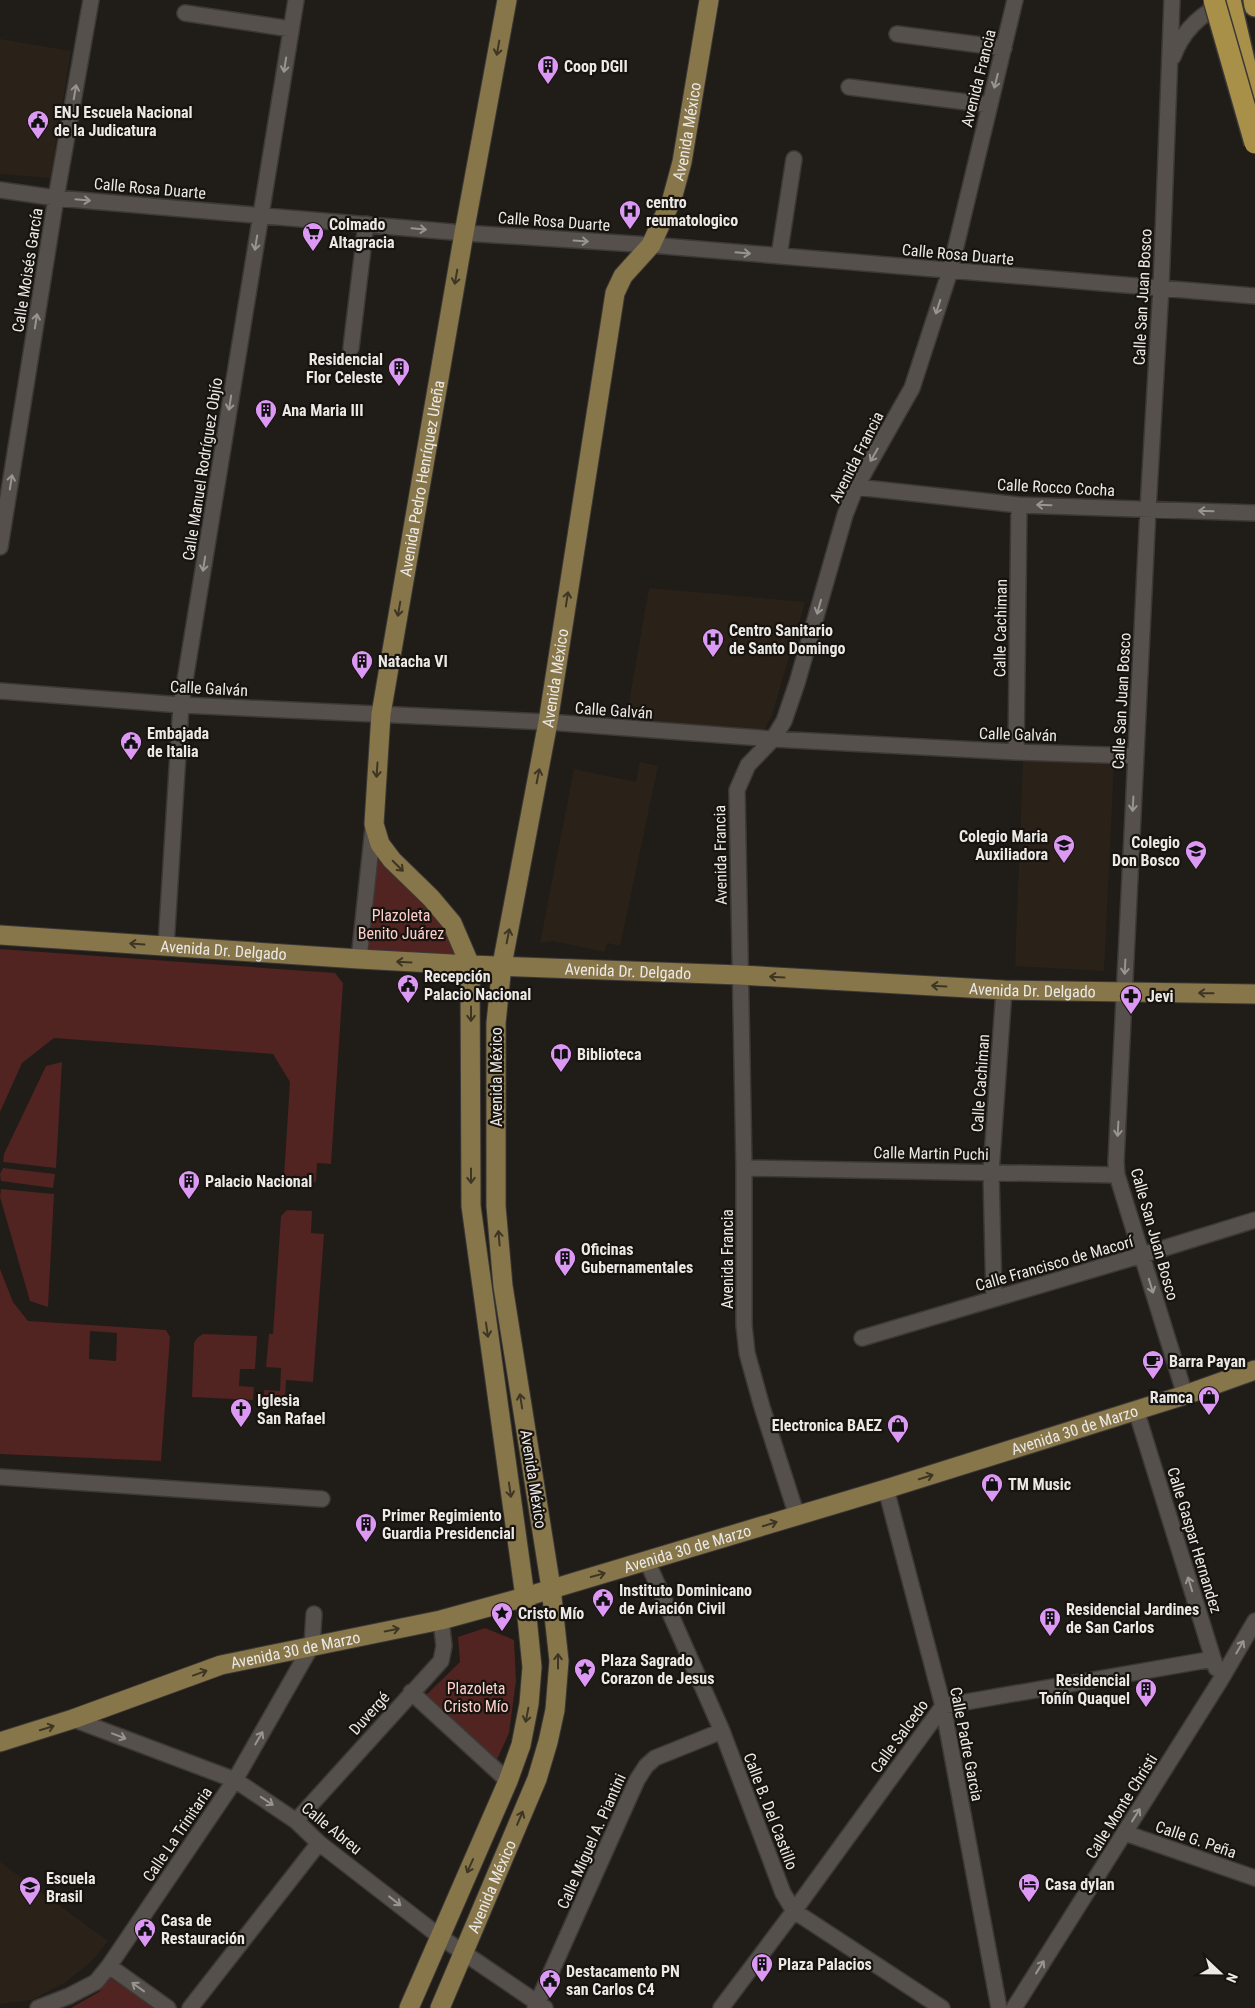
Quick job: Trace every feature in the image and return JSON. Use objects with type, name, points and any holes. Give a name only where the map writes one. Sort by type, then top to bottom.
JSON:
[{"type":"highway","points":[[1225,0],[1255,108]]},
{"type":"highway","points":[[1225,0],[1255,143]]},
{"type":"highway","points":[[1254,0],[1255,6]]},
{"type":"main road","name":"Avenida Pedro Henríquez Ureña","points":[[374,824],[381,714],[464,233],[507,0]]},
{"type":"main road","name":"Avenida México","points":[[440,2008],[537,1779],[555,1710],[559,1661],[551,1588],[503,1286],[496,1206],[496,1023],[502,965],[548,722],[615,293],[622,276],[651,245],[672,199],[682,162],[709,0]]},
{"type":"main road","points":[[1225,0],[1255,123]]},
{"type":"main road","name":"Avenida México","points":[[374,824],[380,844],[392,860],[431,898],[452,923],[470,965],[471,1206],[525,1596],[532,1667],[529,1704],[521,1745],[508,1781],[409,2008]]},
{"type":"main road","name":"Avenida Dr. Delgado","points":[[0,935],[359,960],[740,975],[1004,990],[1255,994]]},
{"type":"main road","name":"Avenida 30 de Marzo","points":[[0,1742],[73,1719],[221,1665],[441,1620],[647,1561],[886,1489],[1184,1395],[1255,1370]]},
{"type":"street","name":"Calle Moisés García","points":[[0,547],[56,198],[92,0]]},
{"type":"street","name":"Calle Manuel Rodríguez Objío","points":[[166,946],[181,705],[296,0]]},
{"type":"street","name":"Avenida Francia","points":[[797,1516],[747,1353],[744,1324],[744,1168],[737,790],[748,765],[772,740],[784,721],[797,683],[845,515],[856,487],[912,388],[950,271],[1015,0]]},
{"type":"street","name":"Calle San Juan Bosco","points":[[1172,0],[1161,287],[1148,509],[1116,1162],[1117,1175],[1184,1395]]},
{"type":"street","points":[[1170,62],[1186,32],[1198,19],[1225,0]]},
{"type":"street","points":[[185,13],[291,29]]},
{"type":"street","points":[[896,34],[1004,48]]},
{"type":"street","points":[[849,87],[990,106]]},
{"type":"street","points":[[779,256],[794,159]]},
{"type":"street","name":"Calle Rosa Duarte","points":[[0,190],[56,198],[464,233],[651,245],[1255,296]]},
{"type":"street","points":[[351,348],[366,224]]},
{"type":"street","name":"Calle Rocco Cocha","points":[[856,487],[1019,504],[1255,513]]},
{"type":"street","name":"Calle Cachiman","points":[[1016,752],[1019,504]]},
{"type":"street","name":"Calle Galván","points":[[0,691],[181,705],[548,722],[772,740],[1136,756]]},
{"type":"street","name":"Avenida Pedro Henríquez Ureña","points":[[359,960],[374,824]]},
{"type":"street","name":"Calle Cachiman","points":[[994,1298],[991,1172],[1004,990]]},
{"type":"street","name":"Calle Martin Puchi","points":[[744,1168],[1117,1175]]},
{"type":"street","name":"Calle Francisco de Macorí","points":[[862,1338],[1255,1220]]},
{"type":"street","name":"Calle Gaspar Hernandez","points":[[1136,1410],[1220,1681]]},
{"type":"street","points":[[0,1477],[322,1499]]},
{"type":"street","name":"Calle Padre Garcia","points":[[886,1489],[943,1706],[998,2008]]},
{"type":"street","name":"Calle B. Del Castillo","points":[[647,1561],[722,1731],[783,1893],[794,1911],[942,2008]]},
{"type":"street","points":[[312,1645],[314,1614]]},
{"type":"street","name":"Duvergé","points":[[296,1821],[441,1661],[444,1646],[441,1620]]},
{"type":"street","name":"Calle Monte Christi","points":[[1014,2008],[1220,1681],[1255,1621]]},
{"type":"street","name":"Calle La Trinitaria","points":[[38,2008],[69,1996],[96,1982],[109,1966],[235,1780],[312,1645]]},
{"type":"street","name":"Calle Salcedo","points":[[721,2008],[943,1706],[1213,1659]]},
{"type":"street","points":[[411,1692],[508,1781]]},
{"type":"street","name":"Calle Abreu","points":[[73,1719],[235,1780],[296,1821],[320,1843],[439,1936],[539,2006]]},
{"type":"street","name":"Calle Miguel A. Piantini","points":[[539,2006],[637,1780],[646,1766],[655,1758],[722,1731]]},
{"type":"street","name":"Calle G. Peña","points":[[1125,1833],[1255,1878]]},
{"type":"street","points":[[190,2008],[320,1843]]},
{"type":"street","points":[[109,1966],[168,2008]]},
{"type":"shaded area","points":[[0,39],[71,51],[50,178],[0,174]]},
{"type":"shaded area","name":"Centro Sanitario de Santo Domingo","points":[[649,588],[805,602],[772,715],[759,740],[624,731]]},
{"type":"shaded area","name":"Colegio Maria Auxiliadora","points":[[1023,761],[1114,763],[1104,971],[1015,966]]},
{"type":"shaded area","points":[[640,762],[658,766],[620,946],[607,943],[605,952],[553,941],[540,943],[574,769],[636,782]]},
{"type":"shaded area","name":"Escuela Brasil","points":[[0,1862],[108,1941],[90,1963],[64,1983],[32,2000],[0,2004]]},
{"type":"green space","name":"Plazoleta Benito Juárez","points":[[375,850],[435,909],[461,962],[364,957]]},
{"type":"green space","points":[[0,949],[335,973],[343,983],[331,1164],[317,1163],[316,1182],[288,1181],[284,1176],[290,1082],[273,1054],[54,1038],[22,1063],[0,1112]]},
{"type":"green space","points":[[62,1062],[56,1168],[3,1162],[4,1154],[46,1066]]},
{"type":"green space","points":[[3,1168],[55,1174],[53,1188],[1,1181],[0,1174]]},
{"type":"green space","points":[[1,1189],[54,1194],[48,1307],[30,1301],[0,1197]]},
{"type":"green space","points":[[287,1210],[312,1211],[311,1233],[324,1234],[313,1382],[286,1380],[285,1399],[264,1397],[264,1390],[280,1391],[281,1368],[266,1367],[269,1334],[273,1334],[281,1216]]},
{"type":"green space","points":[[0,1269],[13,1302],[28,1321],[166,1330],[170,1337],[161,1461],[0,1454]],"holes":[[[90,1331],[117,1333],[116,1361],[89,1359]]]},
{"type":"green space","points":[[203,1334],[257,1336],[255,1369],[240,1369],[239,1386],[254,1387],[253,1400],[192,1397],[194,1343]]},
{"type":"green space","name":"Plazoleta Cristo Mío","points":[[485,1628],[514,1640],[516,1681],[509,1733],[495,1764],[421,1700],[460,1662],[458,1637]]},
{"type":"green space","points":[[110,1978],[157,2008],[71,2008],[99,1992]]},
{"type":"place","name":"Coop DGII","points":[[548,85]]},
{"type":"place","name":"ENJ Escuela Nacional de la Judicatura","points":[[38,140]]},
{"type":"place","name":"centro reumatologico","points":[[630,230]]},
{"type":"place","name":"Colmado Altagracia","points":[[313,252]]},
{"type":"place","name":"Residencial Flor Celeste","points":[[399,387]]},
{"type":"place","name":"Ana Maria III","points":[[266,429]]},
{"type":"place","name":"Centro Sanitario de Santo Domingo","points":[[713,658]]},
{"type":"place","name":"Natacha VI","points":[[362,680]]},
{"type":"place","name":"Embajada de Italia","points":[[131,761]]},
{"type":"place","name":"Colegio Maria Auxiliadora","points":[[1064,864]]},
{"type":"place","name":"Colegio Don Bosco","points":[[1196,870]]},
{"type":"place","name":"Recepción Palacio Nacional","points":[[408,1004]]},
{"type":"place","name":"Jevi","points":[[1131,1015]]},
{"type":"place","name":"Biblioteca","points":[[561,1073]]},
{"type":"place","name":"Palacio Nacional","points":[[189,1200]]},
{"type":"place","name":"Oficinas Gubernamentales","points":[[565,1277]]},
{"type":"place","name":"Barra Payan","points":[[1153,1380]]},
{"type":"place","name":"Ramca","points":[[1209,1416]]},
{"type":"place","name":"Iglesia San Rafael","points":[[241,1428]]},
{"type":"place","name":"Electronica BAEZ","points":[[898,1444]]},
{"type":"place","name":"TM Music","points":[[992,1503]]},
{"type":"place","name":"Primer Regimiento Guardia Presidencial","points":[[366,1543]]},
{"type":"place","name":"Instituto Dominicano de Aviación Civil","points":[[603,1618]]},
{"type":"place","name":"Cristo Mío","points":[[502,1632]]},
{"type":"place","name":"Residencial Jardines de San Carlos","points":[[1050,1637]]},
{"type":"place","name":"Plaza Sagrado Corazon de Jesus","points":[[585,1688]]},
{"type":"place","name":"Residencial Toñín Quaquel","points":[[1146,1708]]},
{"type":"place","name":"Casa dylan","points":[[1029,1903]]},
{"type":"place","name":"Escuela Brasil","points":[[30,1906]]},
{"type":"place","name":"Casa de Restauración","points":[[145,1948]]},
{"type":"place","name":"Plaza Palacios","points":[[762,1983]]},
{"type":"place","name":"Destacamento PN san Carlos C4","points":[[550,1999]]}]
